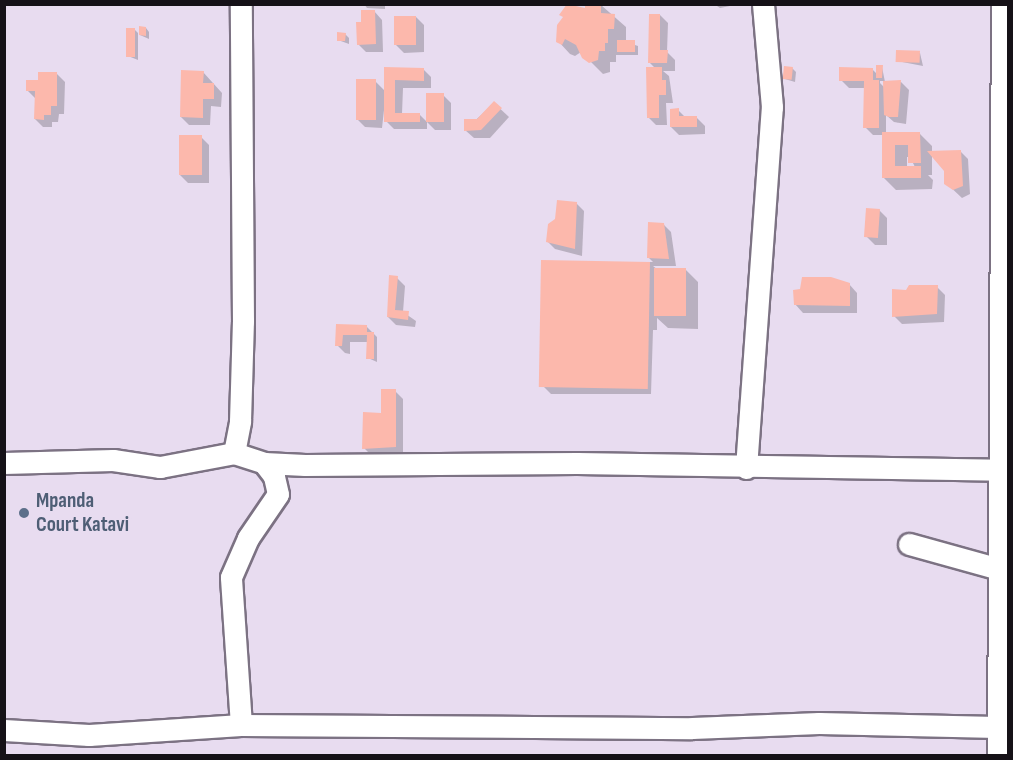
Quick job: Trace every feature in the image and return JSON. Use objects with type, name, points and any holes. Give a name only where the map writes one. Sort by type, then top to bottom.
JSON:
[{"type":"street","points":[[234,453],[240,421],[243,321],[241,4]]},
{"type":"street","points":[[746,468],[772,107],[763,4]]},
{"type":"street","points":[[998,756],[999,569],[1005,409],[1006,141],[1002,4]]},
{"type":"street","points":[[4,463],[113,460],[160,467],[234,453],[264,462],[453,466],[577,463],[746,468],[1001,470]]},
{"type":"street","points":[[241,725],[231,577],[248,538],[278,494],[274,476],[264,462]]},
{"type":"street","points":[[909,544],[999,569]]},
{"type":"street","points":[[4,730],[88,735],[241,725],[659,729],[819,723],[997,727]]},
{"type":"building","points":[[567,4],[585,8],[585,4],[601,4],[601,13],[615,14],[614,29],[608,29],[608,43],[605,43],[605,51],[599,51],[598,60],[589,63],[582,58],[576,45],[565,39],[562,45],[556,42],[557,25],[563,17],[559,15]]},
{"type":"building","points":[[361,10],[375,10],[376,44],[357,45],[356,22],[361,22]]},
{"type":"building","points":[[649,14],[660,14],[660,50],[668,50],[667,63],[648,63]]},
{"type":"building","points":[[394,16],[416,16],[416,45],[394,45]]},
{"type":"building","points":[[139,26],[146,27],[146,36],[139,35]]},
{"type":"building","points":[[126,28],[135,28],[135,57],[126,57]]},
{"type":"building","points":[[337,32],[346,33],[345,41],[337,41]]},
{"type":"building","points":[[617,40],[635,40],[635,52],[617,52]]},
{"type":"building","points":[[896,50],[920,51],[920,63],[896,62]]},
{"type":"building","points":[[876,65],[883,65],[882,78],[876,78]]},
{"type":"building","points":[[784,66],[793,67],[792,80],[783,79]]},
{"type":"building","points":[[384,67],[424,68],[424,81],[395,80],[395,113],[420,113],[420,122],[384,122]]},
{"type":"building","points":[[646,67],[662,67],[662,80],[666,80],[666,95],[659,95],[659,118],[647,118]]},
{"type":"building","points":[[839,67],[873,68],[873,80],[879,80],[879,128],[863,128],[864,81],[839,81]]},
{"type":"building","points":[[181,70],[204,71],[203,83],[214,83],[214,99],[203,99],[203,118],[180,117]]},
{"type":"building","points":[[38,72],[57,72],[57,106],[51,106],[51,115],[44,115],[44,120],[34,119],[35,91],[26,91],[26,80],[38,80]]},
{"type":"building","points":[[356,79],[376,79],[376,120],[356,120]]},
{"type":"building","points":[[901,80],[898,117],[884,115],[883,81]]},
{"type":"building","points":[[426,93],[444,93],[444,122],[426,122]]},
{"type":"building","points":[[494,101],[502,108],[481,130],[464,131],[464,119],[477,119]]},
{"type":"building","points":[[679,108],[679,116],[697,116],[697,127],[670,127],[670,109]]},
{"type":"building","points":[[882,132],[920,132],[921,163],[908,163],[908,145],[895,145],[895,166],[921,166],[921,178],[882,178]]},
{"type":"building","points":[[179,135],[202,135],[202,175],[179,175]]},
{"type":"building","points":[[961,150],[963,186],[953,190],[944,184],[944,171],[927,151]]},
{"type":"building","points":[[557,200],[577,202],[575,249],[546,242],[548,224],[555,219]]},
{"type":"building","points":[[866,208],[880,209],[878,238],[864,237]]},
{"type":"building","points":[[648,222],[664,223],[669,259],[647,258]]},
{"type":"building","points":[[541,260],[650,262],[648,389],[539,387]]},
{"type":"building","points":[[654,268],[686,268],[686,316],[654,316]]},
{"type":"building","points":[[389,275],[398,276],[395,310],[409,311],[408,320],[387,317]]},
{"type":"building","points":[[802,277],[831,277],[850,283],[850,306],[794,305],[793,290],[800,289]]},
{"type":"building","points":[[909,285],[938,285],[937,314],[892,317],[892,289],[906,290]]},
{"type":"building","points":[[336,324],[367,325],[367,332],[374,332],[374,359],[366,359],[367,335],[343,335],[342,346],[335,346]]},
{"type":"building","points":[[381,389],[396,389],[396,447],[362,449],[363,412],[381,413]]},
{"type":"place","name":"Mpanda Court Katavi","points":[[24,513]]}]
